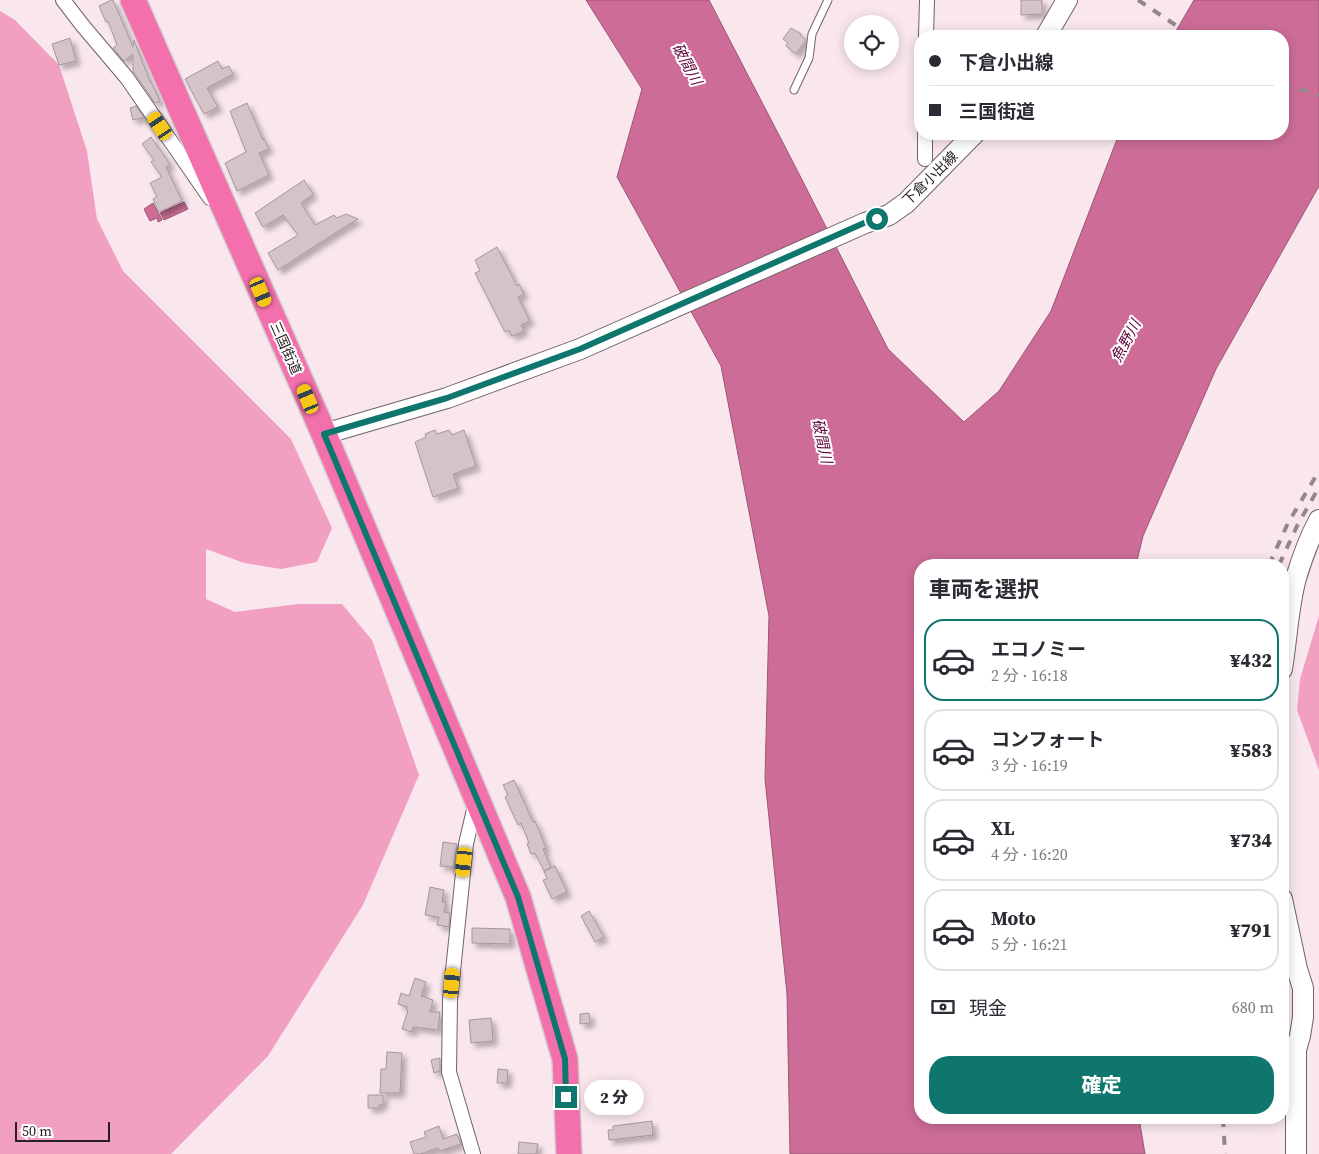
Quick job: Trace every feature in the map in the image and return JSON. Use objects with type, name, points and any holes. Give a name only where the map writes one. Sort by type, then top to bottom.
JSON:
[{"type":"highway","name":"三国街道","points":[[133,0],[324,434],[518,897],[565,1059],[569,1154]]},
{"type":"main road","points":[[1050,30],[1067,0]]},
{"type":"main road","name":"下倉小出線","points":[[324,434],[447,398],[589,345],[864,223],[889,215],[906,203],[968,140]]},
{"type":"main road","points":[[1289,616],[1296,579],[1304,553],[1319,520]]},
{"type":"main road","points":[[1289,932],[1297,970],[1311,992],[1296,1050],[1296,1154]]},
{"type":"street","points":[[63,0],[127,78],[238,238]]},
{"type":"street","points":[[926,30],[927,0]]},
{"type":"street","points":[[925,140],[926,159]]},
{"type":"street","points":[[473,1154],[449,1072],[451,990],[466,844],[476,800]]},
{"type":"lane","points":[[794,90],[808,58],[812,34],[828,0]]},
{"type":"shaded area","points":[[0,11],[15,20],[59,65],[87,151],[97,219],[123,271],[291,439],[332,528],[317,562],[281,569],[244,563],[206,549],[206,599],[235,612],[298,604],[342,604],[372,640],[419,775],[363,905],[268,1056],[171,1154],[0,1154]]},
{"type":"shaded area","points":[[1319,616],[1319,770],[1297,710],[1300,679]]},
{"type":"water","points":[[586,0],[709,0],[888,349],[964,422],[999,391],[1051,311],[1117,140],[1289,140],[1289,30],[1176,30],[1194,0],[1319,0],[1319,186],[1216,369],[1143,536],[1137,559],[914,559],[914,1124],[1140,1124],[1145,1154],[790,1154],[787,994],[765,779],[769,616],[721,366],[617,177],[642,89]]},
{"type":"water","points":[[184,202],[188,209],[164,220],[160,213]]},
{"type":"water","points":[[153,203],[162,220],[158,222],[157,218],[150,221],[144,209]]},
{"type":"building","points":[[113,0],[133,47],[134,40],[150,82],[160,101],[155,103],[133,71],[133,54],[124,61],[113,48],[117,45],[108,21],[106,22],[99,6]]},
{"type":"building","points":[[1021,0],[1042,0],[1042,14],[1021,15]]},
{"type":"building","points":[[791,28],[801,34],[806,40],[796,54],[786,46],[788,43],[783,39]]},
{"type":"building","points":[[70,38],[76,61],[59,65],[52,44]]},
{"type":"building","points":[[218,61],[222,69],[229,66],[233,74],[207,88],[218,107],[204,114],[185,79]]},
{"type":"building","points":[[247,103],[263,140],[269,149],[259,153],[269,175],[237,191],[225,163],[246,152],[230,111]]},
{"type":"building","points":[[136,106],[144,117],[133,120],[130,108]]},
{"type":"building","points":[[151,137],[170,164],[166,167],[182,201],[159,212],[153,199],[157,197],[150,183],[162,177],[151,162],[154,160],[142,144]]},
{"type":"building","points":[[304,180],[313,194],[301,203],[315,225],[334,215],[337,218],[346,214],[358,219],[278,270],[268,253],[298,235],[283,215],[263,227],[255,213]]},
{"type":"building","points":[[497,247],[517,286],[519,284],[524,294],[518,297],[530,321],[521,325],[524,331],[512,336],[509,330],[505,332],[475,273],[480,271],[475,260]]},
{"type":"building","points":[[435,430],[437,434],[449,430],[452,435],[464,430],[476,466],[453,474],[458,488],[433,497],[415,442],[426,437],[425,434]]},
{"type":"building","points":[[514,780],[533,822],[535,821],[546,848],[543,849],[551,868],[544,871],[535,853],[531,854],[521,823],[518,825],[505,797],[508,795],[503,785]]},
{"type":"building","points":[[443,842],[457,844],[454,867],[440,866]]},
{"type":"building","points":[[555,866],[567,892],[552,899],[543,880],[547,879],[544,871]]},
{"type":"building","points":[[430,887],[444,890],[442,902],[446,902],[444,912],[450,913],[449,927],[437,925],[439,917],[425,915]]},
{"type":"building","points":[[589,911],[604,937],[595,942],[581,916]]},
{"type":"building","points":[[472,928],[510,929],[510,944],[472,943]]},
{"type":"building","points":[[415,978],[426,982],[421,996],[433,1000],[430,1012],[440,1012],[438,1030],[413,1027],[412,1032],[402,1029],[408,1010],[406,1009],[407,1007],[398,1004],[401,993],[409,996]]},
{"type":"building","points":[[589,1013],[590,1023],[580,1024],[580,1014]]},
{"type":"building","points":[[491,1018],[493,1041],[471,1043],[469,1020]]},
{"type":"building","points":[[387,1052],[402,1053],[400,1093],[380,1093],[381,1069],[386,1069]]},
{"type":"building","points":[[440,1058],[440,1071],[434,1073],[431,1060]]},
{"type":"building","points":[[498,1069],[508,1070],[507,1083],[497,1083]]},
{"type":"building","points":[[368,1095],[383,1095],[383,1105],[379,1105],[379,1108],[368,1108]]},
{"type":"building","points":[[652,1121],[653,1135],[609,1140],[608,1130],[613,1130],[613,1126]]},
{"type":"building","points":[[439,1126],[443,1139],[457,1134],[461,1144],[440,1151],[438,1148],[414,1154],[410,1142],[426,1137],[424,1132]]},
{"type":"building","points":[[519,1142],[538,1144],[536,1154],[518,1154]]},
{"type":"railway","points":[[1138,0],[1183,30]]},
{"type":"railway","points":[[1289,86],[1319,95]]},
{"type":"railway","points":[[1272,559],[1288,523],[1319,471]]},
{"type":"railway","points":[[1282,559],[1297,526],[1319,487]]},
{"type":"railway","points":[[1223,1124],[1225,1154]]},
{"type":"route","points":[[566,1097],[565,1059],[518,897],[324,434],[447,398],[580,349],[864,223],[877,219]]},
{"type":"water label","name":"破間川","points":[[687,64]]},
{"type":"water label","name":"魚野川","points":[[1126,341]]},
{"type":"water label","name":"破間川","points":[[822,441]]}]
